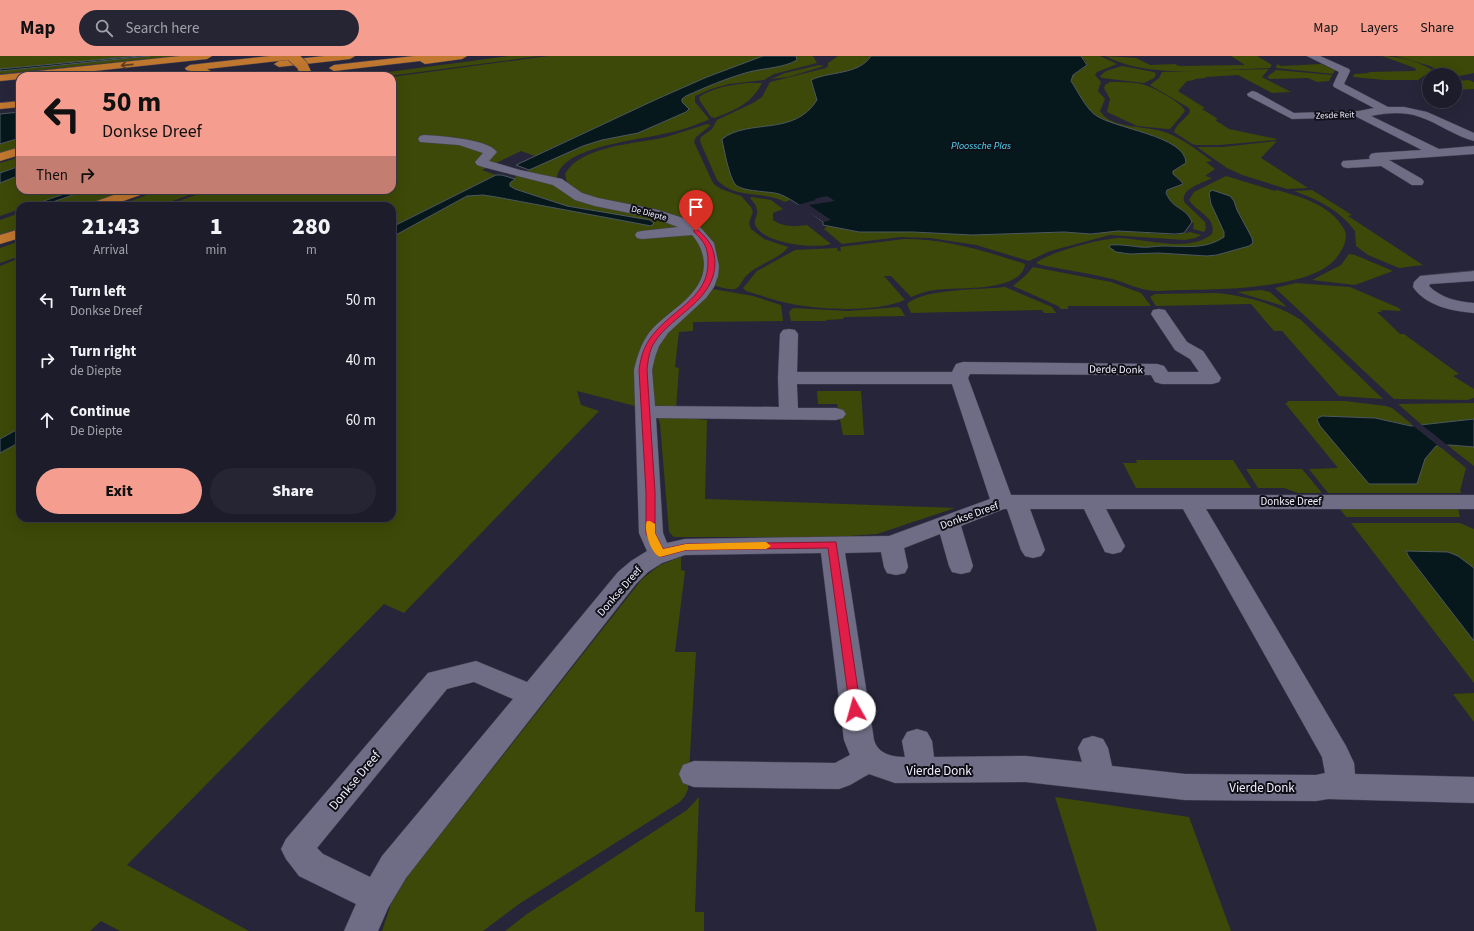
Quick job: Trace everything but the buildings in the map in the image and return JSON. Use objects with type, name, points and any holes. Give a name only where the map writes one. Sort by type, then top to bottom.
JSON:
[{"type":"highway","points":[[56,72],[207,56]]},
{"type":"highway","points":[[152,72],[293,56],[302,65],[314,72],[439,56]]},
{"type":"highway","points":[[208,72],[350,56]]},
{"type":"highway","points":[[356,72],[462,56]]},
{"type":"highway","points":[[0,78],[16,76]]},
{"type":"highway","points":[[0,88],[16,86]]},
{"type":"highway","points":[[0,106],[16,104]]},
{"type":"highway","points":[[0,157],[16,152]]},
{"type":"highway","points":[[107,202],[130,194]]},
{"type":"highway","points":[[0,240],[16,234]]},
{"type":"street","points":[[1312,56],[1345,71],[1338,85],[1386,110]]},
{"type":"street","name":"Zesde Reit","points":[[1252,94],[1292,116],[1359,114],[1386,110],[1404,110],[1423,114],[1474,137]]},
{"type":"street","points":[[1359,114],[1436,152]]},
{"type":"street","name":"De Diepte","points":[[424,139],[457,141],[478,145],[491,152],[481,162],[497,168],[561,184],[580,197],[649,212],[682,223],[696,231],[706,240],[711,251],[712,270],[707,287],[658,332],[650,344],[645,357],[643,370],[646,412]]},
{"type":"street","points":[[1417,182],[1375,157],[1474,150]]},
{"type":"street","points":[[1347,164],[1383,162]]},
{"type":"street","points":[[642,234],[696,231]]},
{"type":"street","points":[[1474,276],[1426,279],[1422,282],[1421,287],[1425,292],[1445,302],[1474,308]]},
{"type":"street","points":[[1450,294],[1474,292]]},
{"type":"street","name":"Derde Donk","points":[[959,378],[963,368],[1085,368],[1157,370],[1162,378],[1212,378],[1197,355],[1181,346],[1159,314]]},
{"type":"street","points":[[789,334],[787,378],[789,413]]},
{"type":"street","points":[[787,378],[959,378],[1009,502],[1034,550]]},
{"type":"street","points":[[660,553],[650,533],[650,492],[646,412],[836,414]]},
{"type":"street","name":"Donkse Dreef","points":[[361,931],[376,897],[394,867],[627,578],[637,568],[660,553],[686,547],[832,545],[894,556],[948,522],[1009,502],[1474,502]]},
{"type":"street","points":[[1092,502],[1113,546]]},
{"type":"street","points":[[1190,502],[1336,755],[1341,768],[1339,779],[1329,786]]},
{"type":"street","points":[[948,522],[961,566]]},
{"type":"street","points":[[694,774],[839,776],[869,759],[861,750],[859,740],[832,545]]},
{"type":"street","name":"Donkse Dreef","points":[[376,897],[311,865],[297,849],[438,681],[476,671],[533,696]]},
{"type":"street","points":[[917,741],[922,770]]},
{"type":"street","points":[[1093,748],[1100,777]]},
{"type":"street","name":"Vierde Donk","points":[[869,759],[878,766],[895,770],[1026,770],[1184,787],[1316,788],[1329,786],[1474,790]]},
{"type":"green space","points":[[0,56],[139,56],[0,69]]},
{"type":"green space","points":[[150,56],[178,56],[0,74],[0,71]]},
{"type":"green space","points":[[509,56],[540,56],[396,75],[396,72],[388,72]]},
{"type":"green space","points":[[548,56],[763,56],[705,79],[591,129],[535,156],[521,151],[482,170],[496,175],[396,225],[396,202],[176,202],[198,194],[396,194],[396,76]]},
{"type":"green space","points":[[796,56],[813,56],[817,63],[774,74],[764,80],[729,84],[711,89],[695,96],[695,102],[709,119],[708,120],[675,131],[601,147],[584,153],[569,160],[560,169],[557,181],[522,173],[583,146],[602,140],[638,133],[660,124],[689,110],[682,102],[682,99],[686,96],[741,74],[797,60]]},
{"type":"green space","points":[[838,56],[871,56],[862,66],[812,84],[817,100],[807,111],[796,119],[771,126],[745,129],[722,139],[725,156],[735,184],[743,188],[780,194],[790,200],[785,202],[768,196],[741,193],[724,186],[717,180],[700,141],[701,137],[712,129],[717,120],[753,103],[762,97],[770,82],[826,68],[828,63]]},
{"type":"green space","points":[[1081,56],[1100,56],[1117,64],[1097,72],[1095,75],[1101,82],[1098,91],[1105,99],[1100,111],[1105,117],[1121,124],[1167,133],[1185,142],[1212,161],[1206,162],[1215,169],[1205,176],[1212,178],[1192,187],[1185,194],[1184,198],[1185,203],[1205,222],[1206,228],[1204,232],[1193,229],[1194,223],[1189,216],[1184,211],[1172,204],[1166,193],[1167,190],[1179,186],[1181,181],[1173,174],[1173,171],[1182,166],[1186,158],[1177,148],[1167,141],[1105,121],[1094,114],[1071,81],[1073,75],[1084,68],[1086,61]]},
{"type":"green space","points":[[1106,56],[1136,58],[1150,65],[1175,64],[1179,66],[1245,65],[1231,56],[1257,56],[1272,65],[1270,68],[1209,71],[1164,71],[1123,63]]},
{"type":"green space","points":[[1382,56],[1413,61],[1429,68],[1422,68],[1422,77],[1418,80],[1384,80],[1353,77],[1354,74],[1370,73],[1367,72],[1414,71],[1416,70],[1415,68]]},
{"type":"green space","points":[[1396,56],[1474,56],[1474,73],[1462,76],[1462,68],[1434,68]]},
{"type":"green space","points":[[1277,64],[1281,66],[1321,64],[1335,70],[1333,74],[1276,68]]},
{"type":"green space","points":[[819,65],[824,66],[788,77],[771,79],[785,73]]},
{"type":"green space","points":[[1122,66],[1154,72],[1156,74],[1154,78],[1144,83],[1102,78],[1100,76],[1106,71]]},
{"type":"green space","points":[[1269,69],[1262,77],[1291,92],[1272,93],[1238,75],[1194,79],[1195,80],[1187,81],[1178,91],[1205,108],[1202,109],[1218,119],[1215,120],[1229,129],[1277,139],[1275,140],[1220,145],[1192,144],[1174,132],[1177,126],[1190,112],[1189,108],[1150,85],[1159,78],[1162,72]]},
{"type":"green space","points":[[1276,70],[1332,75],[1329,81],[1317,82],[1308,78],[1270,79],[1267,77]]},
{"type":"green space","points":[[1462,80],[1469,80],[1474,82],[1474,89],[1462,90]]},
{"type":"green space","points":[[1110,82],[1146,85],[1178,103],[1185,111],[1170,129],[1137,126],[1107,112],[1110,99],[1104,88],[1105,85]]},
{"type":"green space","points":[[747,83],[762,83],[753,96],[743,105],[715,118],[711,117],[700,101],[699,97],[711,91]]},
{"type":"green space","points":[[707,124],[711,125],[696,137],[694,142],[712,181],[721,189],[741,196],[751,207],[753,212],[749,223],[751,229],[764,239],[788,247],[781,254],[751,271],[735,289],[727,289],[713,285],[700,230],[584,195],[567,183],[565,174],[573,164],[596,151],[666,137]]},
{"type":"green space","points":[[16,139],[16,148],[0,154],[0,144]]},
{"type":"green space","points":[[1277,141],[1261,158],[1308,188],[1287,189],[1242,175],[1227,168],[1197,147],[1223,147]]},
{"type":"green space","points":[[16,158],[16,167],[0,173],[0,163]]},
{"type":"green space","points":[[517,175],[553,184],[664,219],[694,234],[707,251],[702,287],[655,331],[639,407],[577,391],[581,405],[599,411],[404,613],[384,604],[127,865],[249,931],[120,931],[101,921],[90,931],[0,931],[0,453],[16,444],[16,522],[396,522],[396,235],[467,196],[483,195],[646,225],[653,222],[567,206],[515,189],[510,186],[510,183]]},
{"type":"green space","points":[[1226,176],[1296,196],[1315,203],[1331,214],[1344,229],[1346,240],[1337,257],[1325,268],[1308,276],[1287,282],[1240,288],[1151,291],[1116,280],[1036,263],[1052,254],[1064,250],[1089,243],[1112,239],[1120,238],[1168,244],[1192,243],[1203,240],[1212,234],[1213,228],[1209,219],[1189,200],[1194,192]],"holes":[[[1209,199],[1234,201],[1249,246],[1217,255],[1207,256],[1174,253],[1122,254],[1140,247],[1185,248],[1215,242],[1224,237],[1224,232]]]},
{"type":"green space","points":[[16,177],[16,194],[64,194],[41,202],[16,202],[16,210],[0,216],[0,183]]},
{"type":"green space","points":[[1312,190],[1352,215],[1348,216],[1423,265],[1399,268],[1368,255],[1356,246],[1355,231],[1342,217],[1328,206],[1294,191]]},
{"type":"green space","points":[[76,194],[118,194],[94,202],[52,202]]},
{"type":"green space","points":[[149,194],[192,194],[170,202],[128,202]]},
{"type":"green space","points":[[750,198],[771,200],[783,209],[773,213],[773,220],[789,226],[807,225],[831,244],[814,246],[792,244],[771,238],[755,225],[757,208]]},
{"type":"green space","points":[[16,214],[16,229],[0,235],[0,220]]},
{"type":"green space","points":[[827,226],[859,232],[913,232],[972,235],[1064,232],[1091,234],[1118,231],[1176,235],[1190,232],[1201,235],[1185,240],[1110,235],[1050,251],[1029,261],[976,245],[930,238],[900,237],[842,244],[824,229]]},
{"type":"green space","points":[[904,239],[951,243],[1025,264],[1021,273],[1012,280],[1000,284],[986,287],[932,290],[911,297],[891,276],[884,276],[905,300],[880,307],[837,309],[797,305],[746,291],[743,288],[757,271],[795,250],[837,248],[838,251],[841,251],[840,247]]},
{"type":"green space","points":[[16,242],[16,257],[0,263],[0,248]]},
{"type":"green space","points":[[1349,254],[1355,255],[1393,271],[1355,285],[1312,280],[1341,265]]},
{"type":"green space","points":[[16,260],[16,430],[0,439],[0,266]]},
{"type":"green space","points":[[1033,267],[1111,282],[1141,293],[1151,306],[1068,306],[1068,309],[1061,309],[1058,306],[1013,286]]},
{"type":"green space","points":[[1296,283],[1350,287],[1399,308],[1401,311],[1380,310],[1382,312],[1377,312],[1400,334],[1404,334],[1459,374],[1453,376],[1474,389],[1474,398],[1467,400],[1394,399],[1275,288]]},
{"type":"green space","points":[[1005,287],[1052,307],[1056,313],[1044,313],[1042,310],[911,313],[907,304],[915,299],[939,292]]},
{"type":"green space","points":[[713,289],[753,296],[781,305],[783,321],[693,322],[693,331],[679,332],[675,367],[679,368],[676,409],[653,405],[647,370],[655,344],[709,290]]},
{"type":"green space","points":[[1261,290],[1270,292],[1287,307],[1237,292]]},
{"type":"green space","points":[[1214,293],[1259,301],[1281,309],[1301,320],[1383,399],[1339,396],[1282,331],[1274,331],[1251,304],[1156,306],[1150,297],[1155,294]]},
{"type":"green space","points":[[898,307],[905,316],[844,317],[843,319],[826,321],[791,321],[789,312],[793,308],[848,311]]},
{"type":"green space","points":[[817,391],[861,391],[864,435],[843,435],[837,404],[818,404]]},
{"type":"green space","points":[[1287,401],[1345,401],[1392,408],[1414,426],[1375,418],[1356,417],[1317,420],[1369,484],[1417,484],[1425,459],[1436,446],[1439,446],[1466,468],[1460,491],[1462,493],[1328,493],[1309,469],[1338,468],[1285,403],[1288,403]]},
{"type":"green space","points":[[1474,403],[1474,419],[1422,425],[1398,404]]},
{"type":"green space","points":[[657,415],[707,420],[705,499],[955,508],[877,534],[835,537],[674,537],[669,532],[660,424]]},
{"type":"green space","points":[[1447,445],[1474,447],[1474,466]]},
{"type":"green space","points":[[1136,460],[1233,460],[1251,488],[1136,488],[1123,463],[1137,463]]},
{"type":"green space","points":[[1246,469],[1302,469],[1322,493],[1298,493],[1284,488],[1258,488]]},
{"type":"green space","points":[[1458,508],[1460,517],[1346,517],[1340,509]]},
{"type":"green space","points":[[1351,523],[1460,523],[1474,529],[1474,568],[1458,556],[1406,551],[1409,557],[1474,641],[1474,683]]},
{"type":"green space","points":[[681,557],[681,570],[685,571],[675,652],[696,652],[688,789],[685,796],[680,802],[519,904],[483,931],[382,931],[391,904],[408,876],[642,579],[660,565]]},
{"type":"green space","points":[[1474,693],[1474,722],[1453,694]]},
{"type":"green space","points":[[699,797],[695,912],[704,912],[704,931],[505,931],[527,914],[687,810]]},
{"type":"green space","points":[[1055,797],[1189,817],[1231,931],[1097,931]]},
{"type":"water","points":[[150,56],[0,71],[0,69]]},
{"type":"water","points":[[763,56],[796,56],[797,60],[780,66],[741,74],[686,96],[682,99],[682,102],[689,109],[686,112],[638,133],[602,140],[583,146],[529,170],[516,165],[657,99],[707,77]]},
{"type":"water","name":"Ploossche Plas","points":[[871,56],[1081,56],[1087,65],[1073,75],[1071,81],[1094,114],[1116,124],[1162,139],[1183,153],[1186,163],[1173,171],[1173,174],[1183,184],[1167,190],[1166,193],[1172,203],[1186,213],[1192,222],[1184,233],[1175,234],[1118,231],[1091,234],[1064,232],[972,235],[913,232],[859,232],[823,225],[823,222],[779,194],[743,189],[735,184],[725,156],[722,139],[745,129],[771,126],[796,119],[807,111],[817,100],[811,80],[852,70],[866,62]]},
{"type":"water","points":[[16,112],[16,139],[0,144],[0,114]]},
{"type":"water","points":[[16,167],[16,177],[0,183],[0,173]]},
{"type":"water","points":[[496,175],[502,175],[515,179],[510,183],[510,186],[515,189],[567,206],[650,220],[654,223],[651,226],[483,195],[467,196],[396,235],[396,225]]},
{"type":"water","points":[[1212,190],[1230,196],[1234,201],[1237,210],[1252,238],[1253,243],[1249,246],[1217,255],[1207,256],[1158,253],[1130,254],[1116,252],[1109,247],[1110,245],[1143,247],[1202,246],[1217,241],[1224,237],[1224,232],[1211,204],[1209,193]]},
{"type":"water","points":[[64,194],[76,194],[52,202],[41,202]]},
{"type":"water","points":[[1322,416],[1375,418],[1411,426],[1474,419],[1474,447],[1450,445],[1436,446],[1425,459],[1417,484],[1369,484],[1320,426],[1317,420]]},
{"type":"water","points":[[16,430],[16,444],[0,453],[0,439]]},
{"type":"water","points":[[1406,551],[1448,552],[1458,556],[1474,568],[1474,641],[1409,557]]},
{"type":"pier","points":[[827,196],[835,201],[809,205],[831,220],[824,222],[797,205],[816,200],[814,199]]},
{"type":"pier","points":[[1419,423],[1451,448],[1441,448],[1411,424]]},
{"type":"slow traffic","points":[[650,524],[650,533],[660,553],[686,547],[766,546]]},
{"type":"route","points":[[696,231],[706,240],[711,251],[712,270],[707,287],[658,332],[650,344],[645,357],[643,370],[650,492],[650,533],[660,553],[686,547],[832,545],[837,568],[855,710]]}]
